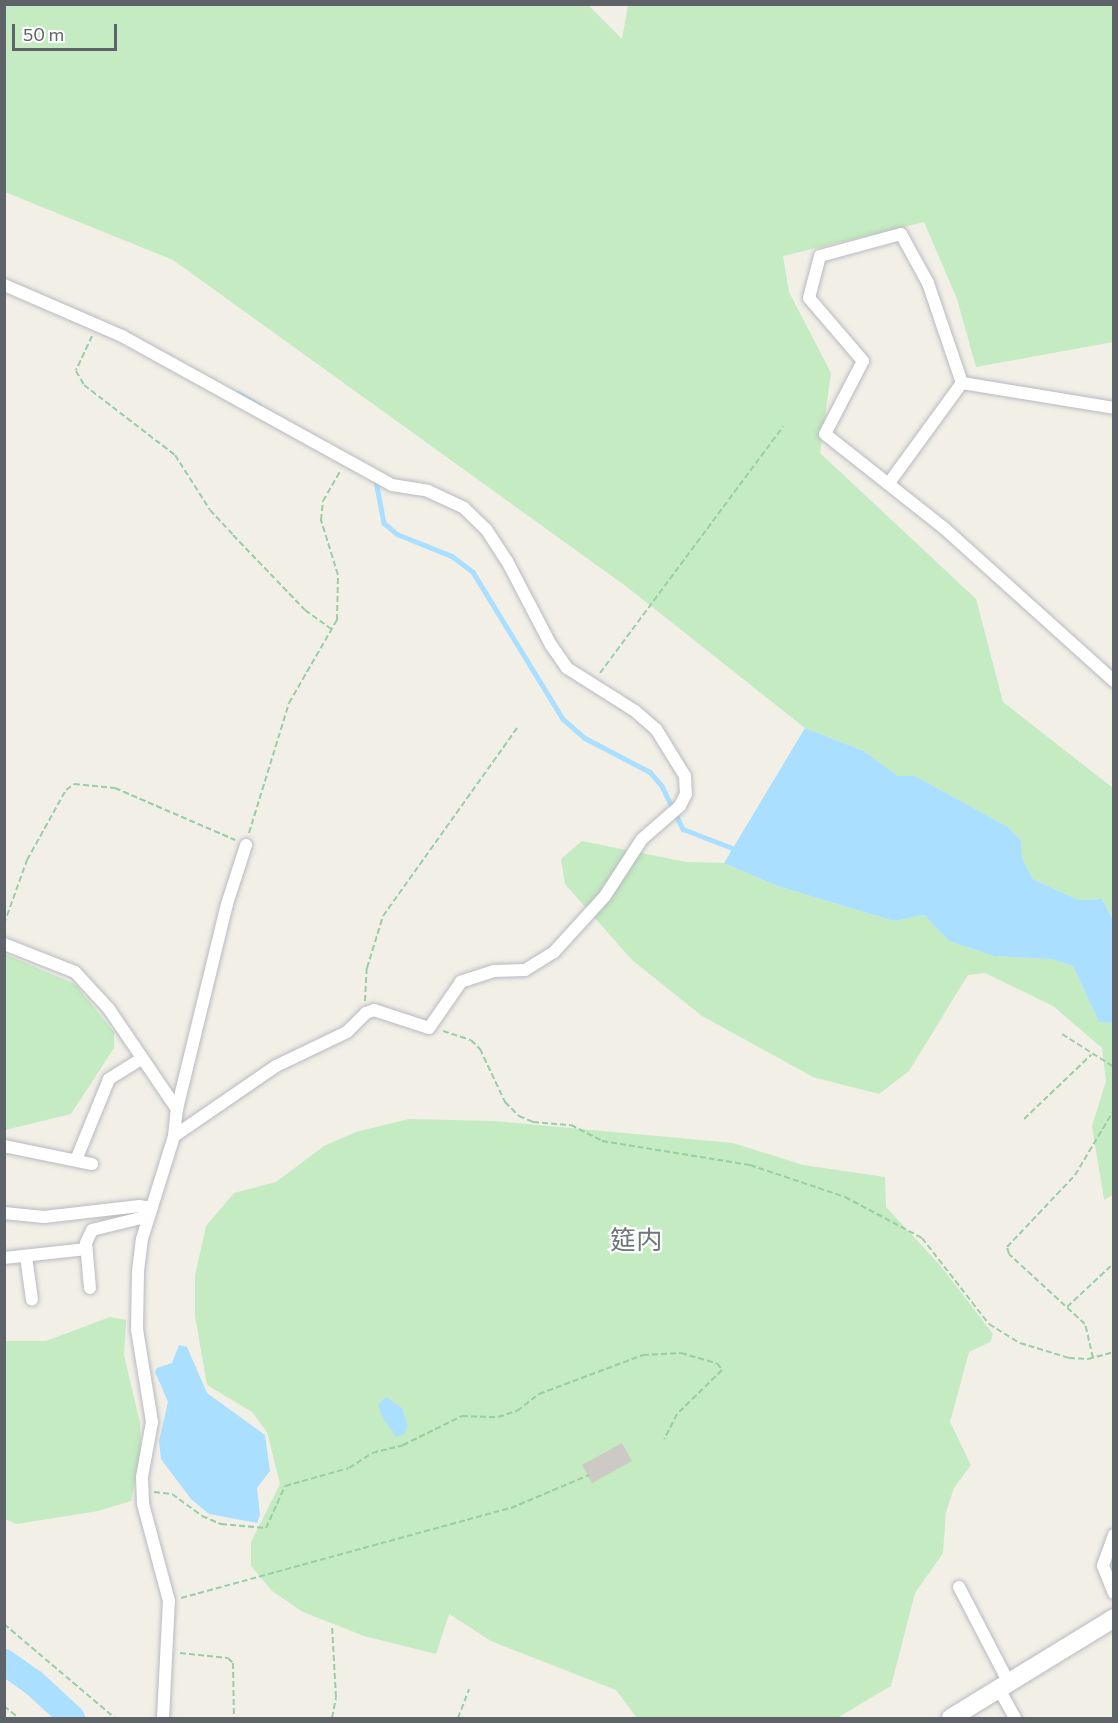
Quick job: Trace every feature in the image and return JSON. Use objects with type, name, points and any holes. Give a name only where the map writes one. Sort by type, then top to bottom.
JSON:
[{"type":"main road","points":[[951,1719],[1113,1618]]},
{"type":"street","points":[[962,383],[928,283],[901,234],[820,255],[809,298],[863,362],[825,434],[944,528],[1113,681]]},
{"type":"street","points":[[4,285],[97,324],[187,370],[345,461],[392,485],[428,491],[464,508],[486,529],[507,561],[551,645],[567,668],[635,711],[656,729],[681,766],[686,794],[680,806],[642,839],[606,896],[554,952],[525,970],[494,971],[461,982],[429,1028],[374,1011],[366,1013],[347,1032],[276,1066],[174,1136]]},
{"type":"street","points":[[962,383],[1113,408]]},
{"type":"street","points":[[889,483],[962,383]]},
{"type":"street","points":[[163,1719],[169,1601],[145,1518],[142,1494],[152,1422],[137,1329],[138,1271],[151,1212],[174,1136],[177,1109],[227,904],[246,845]]},
{"type":"street","points":[[4,944],[75,972],[110,1009],[177,1109]]},
{"type":"street","points":[[76,1161],[109,1079],[142,1058]]},
{"type":"street","points":[[4,1146],[92,1164]]},
{"type":"street","points":[[4,1213],[44,1217],[139,1206],[151,1212]]},
{"type":"street","points":[[90,1288],[87,1236],[96,1227],[151,1212]]},
{"type":"street","points":[[4,1258],[87,1249]]},
{"type":"street","points":[[26,1256],[32,1300]]},
{"type":"street","points":[[1113,1535],[1103,1566],[1113,1593]]},
{"type":"street","points":[[959,1587],[1004,1686],[1016,1719]]},
{"type":"path","points":[[97,324],[76,371],[84,385],[175,455],[210,510],[305,610],[331,628]]},
{"type":"path","points":[[591,685],[783,427]]},
{"type":"path","points":[[4,924],[27,860],[66,790],[74,784],[115,788],[246,845],[289,703],[337,620],[338,575],[321,520],[323,501],[345,461]]},
{"type":"path","points":[[366,1013],[367,968],[383,916],[517,728]]},
{"type":"path","points":[[429,1028],[471,1040],[480,1050],[505,1102],[519,1116],[533,1122],[571,1125],[602,1141],[750,1165],[845,1197],[922,1238],[989,1324],[1020,1343],[1046,1354],[1093,1358],[1113,1352]]},
{"type":"path","points":[[1062,1034],[1091,1055],[1113,1066]]},
{"type":"path","points":[[1024,1119],[1091,1055]]},
{"type":"path","points":[[1093,1358],[1085,1324],[1009,1254],[1008,1241],[1075,1175],[1113,1110]]},
{"type":"path","points":[[1067,1307],[1113,1263]]},
{"type":"path","points":[[142,1494],[172,1494],[202,1516],[221,1524],[266,1528],[285,1486],[349,1467],[372,1453],[411,1442],[462,1416],[481,1418],[517,1411],[539,1394],[643,1355],[681,1353],[717,1363],[722,1370],[677,1414],[664,1439]]},
{"type":"path","points":[[169,1601],[511,1508],[589,1475]]},
{"type":"path","points":[[4,1624],[115,1719]]},
{"type":"path","points":[[332,1626],[336,1697],[332,1719]]},
{"type":"path","points":[[166,1652],[228,1658],[233,1663],[234,1719]]},
{"type":"path","points":[[458,1719],[469,1689]]},
{"type":"path","points":[[4,1706],[19,1719]]},
{"type":"green space","points":[[4,5],[588,5],[622,39],[628,5],[1113,5],[1113,342],[976,367],[957,299],[924,222],[783,256],[789,292],[831,373],[820,453],[976,599],[1003,702],[1113,788],[1113,918],[1102,899],[1078,900],[1033,879],[1022,858],[1021,840],[1008,827],[915,776],[898,776],[864,751],[805,728],[627,587],[173,260],[5,192]]},
{"type":"green space","points":[[582,841],[686,862],[724,863],[777,886],[894,921],[924,915],[949,941],[994,956],[1051,959],[1073,966],[1099,1022],[1113,1023],[1113,1195],[1104,1200],[1092,1126],[1106,1081],[1102,1048],[1053,1006],[985,973],[968,975],[909,1071],[879,1094],[813,1077],[702,1016],[632,960],[565,884],[561,859]]},
{"type":"green space","points":[[5,954],[75,984],[114,1032],[114,1048],[71,1114],[5,1130]]},
{"type":"green space","points":[[409,1119],[494,1121],[733,1143],[803,1165],[885,1177],[886,1207],[939,1264],[993,1334],[990,1342],[969,1352],[950,1422],[971,1465],[954,1488],[946,1512],[943,1553],[915,1593],[891,1686],[837,1718],[637,1718],[616,1690],[491,1641],[449,1614],[436,1654],[364,1636],[303,1612],[272,1591],[251,1566],[251,1542],[280,1484],[267,1432],[252,1412],[207,1385],[195,1316],[195,1276],[206,1226],[234,1193],[276,1182],[324,1146],[356,1132]]},
{"type":"green space","points":[[110,1317],[126,1320],[124,1355],[140,1423],[141,1451],[131,1501],[98,1511],[17,1524],[5,1519],[5,1341],[46,1341]]},
{"type":"water","points":[[805,728],[864,751],[898,776],[915,776],[1008,827],[1021,840],[1022,858],[1033,879],[1078,900],[1102,899],[1113,919],[1113,1023],[1099,1022],[1073,966],[1051,959],[994,956],[949,941],[924,915],[894,921],[777,886],[724,863]]},
{"type":"water","points":[[179,1345],[187,1347],[207,1393],[265,1435],[270,1471],[257,1488],[260,1515],[257,1523],[209,1514],[191,1499],[161,1459],[159,1441],[168,1402],[155,1372],[157,1368],[172,1363]]},
{"type":"water","points":[[386,1397],[402,1408],[407,1424],[405,1434],[396,1437],[383,1418],[378,1405]]},
{"type":"building","points":[[622,1443],[632,1461],[592,1483],[582,1465]]},
{"type":"waterway","points":[[238,393],[259,405]]},
{"type":"waterway","points":[[376,481],[384,523],[397,534],[452,556],[473,572],[563,719],[585,738],[650,772],[662,786],[683,829],[735,849]]},
{"type":"waterway","points":[[4,1662],[33,1682],[72,1718]]},
{"type":"district","name":"筵内","points":[[636,1239]]}]
